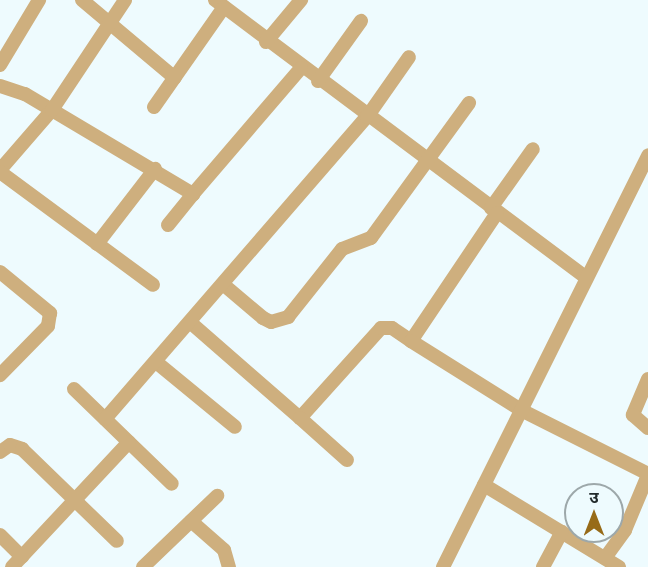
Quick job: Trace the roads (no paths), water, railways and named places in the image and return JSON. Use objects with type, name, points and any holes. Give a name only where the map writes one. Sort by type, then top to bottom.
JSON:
[{"type":"street","points":[[0,65],[39,0]]},
{"type":"street","points":[[82,0],[175,78]]},
{"type":"street","points":[[125,0],[52,110],[0,171],[153,285]]},
{"type":"street","points":[[266,42],[301,0]]},
{"type":"street","points":[[154,107],[175,78],[219,4],[300,68],[586,278]]},
{"type":"street","points":[[318,81],[361,21]]},
{"type":"street","points":[[105,419],[224,285],[367,117],[409,57]]},
{"type":"street","points":[[168,225],[300,68]]},
{"type":"street","points":[[0,86],[52,110],[155,169],[193,194]]},
{"type":"street","points":[[224,285],[263,318],[271,322],[288,317],[342,249],[371,238],[469,103]]},
{"type":"street","points":[[411,341],[533,148]]},
{"type":"street","points":[[443,567],[648,155]]},
{"type":"street","points":[[98,244],[155,169]]},
{"type":"street","points":[[0,272],[50,313],[48,326],[0,373]]},
{"type":"street","points":[[191,323],[347,460]]},
{"type":"street","points":[[300,418],[381,328],[392,328],[521,410],[648,474],[625,530],[605,558]]},
{"type":"street","points":[[156,362],[236,427]]},
{"type":"street","points":[[648,379],[633,415],[648,428]]},
{"type":"street","points":[[74,389],[172,484]]},
{"type":"street","points":[[12,567],[129,442]]},
{"type":"street","points":[[0,452],[10,445],[22,449],[117,541]]},
{"type":"street","points":[[484,485],[619,567]]},
{"type":"street","points":[[143,567],[217,496]]},
{"type":"street","points":[[191,521],[224,550],[229,567]]},
{"type":"street","points":[[543,567],[562,532]]},
{"type":"street","points":[[0,535],[22,556]]}]
